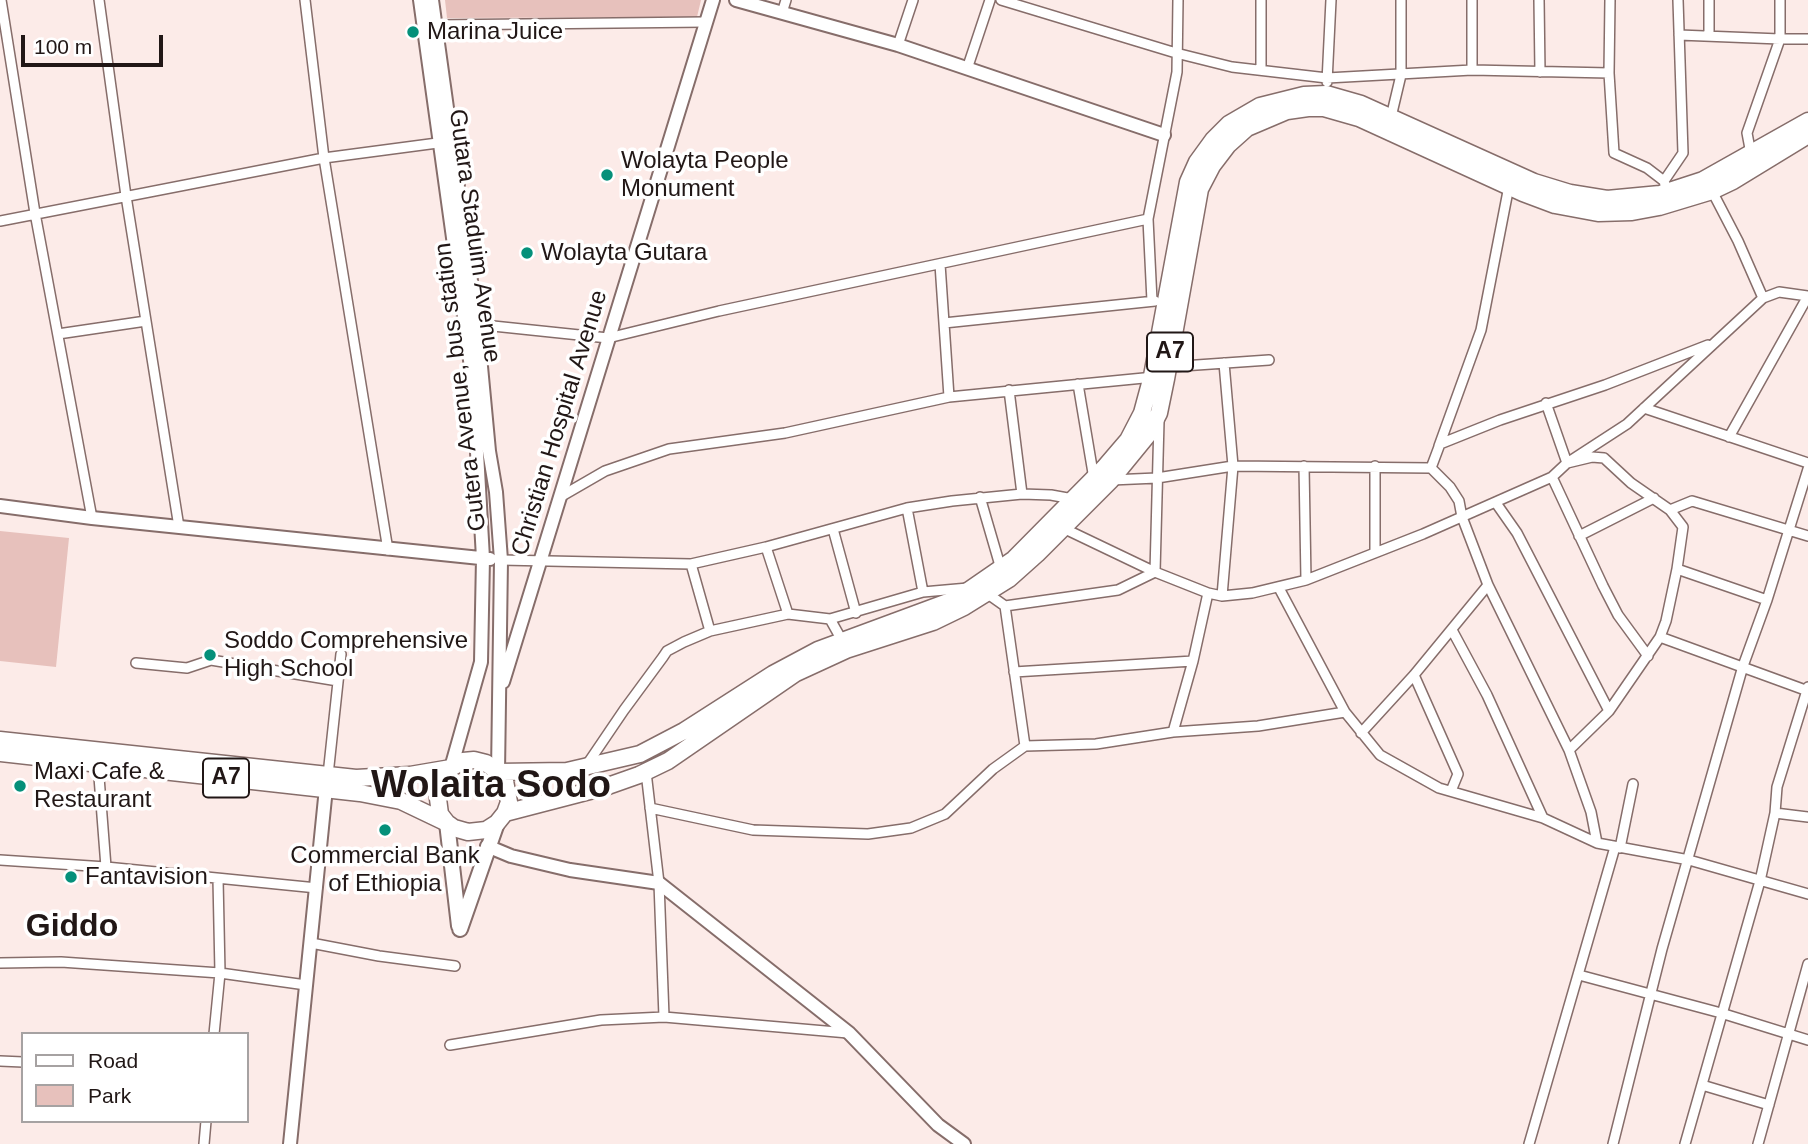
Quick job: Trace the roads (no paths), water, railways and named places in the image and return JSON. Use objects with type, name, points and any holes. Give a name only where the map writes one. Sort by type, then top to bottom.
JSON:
[{"type":"highway","name":"A7","points":[[1325,94],[1359,118],[1509,186],[1555,205],[1598,213],[1632,212],[1659,207],[1712,191],[1808,135]]},
{"type":"highway","name":"A7","points":[[327,782],[451,768],[463,761],[474,760],[486,763],[498,772],[567,771],[640,754],[684,731],[773,674],[1009,579],[1063,528],[1094,479],[1128,440],[1162,374],[1200,189],[1212,166],[1228,145],[1247,128],[1325,94]]},
{"type":"highway","name":"A7","points":[[981,590],[1078,503],[1111,480],[1138,450],[1159,413],[1162,374],[1159,302],[1188,182],[1197,162],[1213,140],[1229,124],[1260,106],[1304,95],[1325,94],[1361,104],[1534,181],[1570,193],[1607,199],[1631,199],[1665,186],[1703,180],[1808,121]]},
{"type":"highway","name":"A7","points":[[0,740],[99,757],[327,782],[401,801],[454,828],[468,832],[486,830],[501,818],[605,788],[668,761],[796,673],[844,644]]},
{"type":"highway","name":"A7","points":[[0,753],[99,757]]},
{"type":"highway","points":[[447,823],[440,814],[437,791],[443,774],[451,768]]},
{"type":"highway","points":[[498,772],[505,781],[509,794],[501,818]]},
{"type":"main road","name":"Gutara Staduim Avenue","points":[[420,0],[471,324],[484,558],[481,662],[451,768]]},
{"type":"main road","points":[[432,0],[444,142]]},
{"type":"main road","name":"Christian Hospital Avenue","points":[[498,698],[713,0]]},
{"type":"main road","points":[[736,0],[898,45],[1164,135]]},
{"type":"main road","name":"Gutera Avenue, bus station","points":[[471,324],[496,492],[501,560],[498,772]]},
{"type":"main road","points":[[0,506],[388,550],[501,560]]},
{"type":"main road","points":[[289,1144],[327,782]]},
{"type":"main road","points":[[447,823],[460,929],[487,846],[501,818]]},
{"type":"main road","points":[[487,846],[512,856],[570,870],[660,883],[849,1033],[938,1125],[964,1144]]},
{"type":"street","points":[[1,0],[35,213],[92,518]]},
{"type":"street","points":[[99,0],[126,195],[179,527]]},
{"type":"street","points":[[305,0],[324,158],[388,550]]},
{"type":"street","points":[[782,13],[786,0]]},
{"type":"street","points":[[898,45],[913,0]]},
{"type":"street","points":[[967,69],[990,0]]},
{"type":"street","points":[[1001,0],[1176,52],[1232,67],[1261,70],[1325,94],[1401,75],[1472,70],[1609,73]]},
{"type":"street","points":[[944,323],[1159,302],[1148,219],[1177,72],[1178,0]]},
{"type":"street","points":[[1325,94],[1331,0]]},
{"type":"street","points":[[1391,117],[1401,75],[1401,0]]},
{"type":"street","points":[[1472,0],[1472,70]]},
{"type":"street","points":[[1539,0],[1540,72]]},
{"type":"street","points":[[1610,0],[1609,73],[1614,153],[1647,168],[1665,186],[1683,153],[1678,0]]},
{"type":"street","points":[[1709,0],[1709,36]]},
{"type":"street","points":[[1751,154],[1746,133],[1780,39],[1780,0]]},
{"type":"street","points":[[1261,70],[1263,1]]},
{"type":"street","points":[[435,25],[705,22]]},
{"type":"street","points":[[1679,35],[1808,39]]},
{"type":"street","points":[[0,221],[324,158],[444,142]]},
{"type":"street","points":[[1431,468],[1482,330],[1509,186]]},
{"type":"street","points":[[1712,191],[1763,298]]},
{"type":"street","points":[[471,324],[608,338],[1148,219]]},
{"type":"street","points":[[940,264],[949,397]]},
{"type":"street","points":[[1063,528],[1155,572],[1222,596],[1279,588],[1306,580],[1496,503],[1552,477],[1567,463],[1627,424],[1763,298],[1779,292],[1808,296],[1729,437]]},
{"type":"street","points":[[58,334],[146,321]]},
{"type":"street","points":[[1431,468],[1440,444],[1713,343]]},
{"type":"street","points":[[560,497],[605,471],[669,450],[785,433],[949,397],[1162,374],[1224,363],[1269,360]]},
{"type":"street","points":[[1222,596],[1233,466],[1224,363]]},
{"type":"street","points":[[1078,384],[1094,479]]},
{"type":"street","points":[[1009,390],[1022,494]]},
{"type":"street","points":[[1546,403],[1567,463]]},
{"type":"street","points":[[1644,408],[1808,463]]},
{"type":"street","points":[[1155,572],[1159,413]]},
{"type":"street","points":[[1567,463],[1592,457],[1604,458],[1631,483],[1670,510],[1683,527],[1667,621],[1660,637],[1609,711],[1569,750]]},
{"type":"street","points":[[1111,480],[1157,478],[1233,466],[1431,468],[1450,487],[1459,501],[1462,517],[1488,585],[1569,750],[1591,812],[1597,843]]},
{"type":"street","points":[[1304,466],[1306,580]]},
{"type":"street","points":[[1375,466],[1375,552]]},
{"type":"street","points":[[1613,1144],[1650,995],[1743,666],[1767,600],[1808,469]]},
{"type":"street","points":[[1552,477],[1618,615],[1648,656]]},
{"type":"street","points":[[501,560],[691,564],[907,509],[980,497],[1051,495],[1078,503]]},
{"type":"street","points":[[980,497],[1002,569]]},
{"type":"street","points":[[1579,536],[1654,498]]},
{"type":"street","points":[[1670,510],[1692,501],[1808,536]]},
{"type":"street","points":[[1496,503],[1517,533],[1609,711]]},
{"type":"street","points":[[907,509],[923,592]]},
{"type":"street","points":[[833,529],[856,613]]},
{"type":"street","points":[[766,547],[788,614]]},
{"type":"street","points":[[691,564],[710,631]]},
{"type":"street","points":[[1677,569],[1767,600]]},
{"type":"street","points":[[586,768],[667,651],[710,631],[788,614],[830,619],[923,592],[981,590],[1005,606],[1118,590],[1155,572]]},
{"type":"street","points":[[1361,733],[1414,675],[1488,585]]},
{"type":"street","points":[[1279,588],[1345,712],[1380,755],[1439,788],[1543,818],[1597,843],[1689,860],[1808,894]]},
{"type":"street","points":[[1173,732],[1208,593]]},
{"type":"street","points":[[1005,606],[1025,746]]},
{"type":"street","points":[[830,619],[844,644]]},
{"type":"street","points":[[1452,630],[1487,695],[1543,818]]},
{"type":"street","points":[[1660,637],[1808,690],[1777,787],[1775,813],[1760,881],[1685,1144]]},
{"type":"street","points":[[327,782],[341,654]]},
{"type":"street","points":[[136,663],[187,668],[211,660],[338,681]]},
{"type":"street","points":[[1014,671],[1193,661]]},
{"type":"street","points":[[1414,675],[1458,774],[1451,791]]},
{"type":"street","points":[[650,808],[753,830],[867,834],[911,828],[945,814],[993,769],[1025,746],[1096,744],[1173,732],[1258,726],[1345,712]]},
{"type":"street","points":[[99,757],[106,867]]},
{"type":"street","points":[[646,772],[660,883],[664,1017]]},
{"type":"street","points":[[1529,1144],[1617,847],[1633,784]]},
{"type":"street","points":[[1775,813],[1808,817]]},
{"type":"street","points":[[0,860],[106,867],[317,888]]},
{"type":"street","points":[[214,1032],[220,972],[218,879]]},
{"type":"street","points":[[311,943],[455,967]]},
{"type":"street","points":[[0,963],[61,962],[220,972],[306,985]]},
{"type":"street","points":[[1758,1144],[1808,964]]},
{"type":"street","points":[[1579,975],[1721,1013],[1808,1040]]},
{"type":"street","points":[[450,1045],[601,1020],[664,1017],[849,1033]]},
{"type":"street","points":[[0,1061],[21,1062]]},
{"type":"street","points":[[1702,1085],[1769,1105]]},
{"type":"street","points":[[204,1144],[206,1123]]},
{"type":"place","name":"Marina Juice","points":[[413,32]]},
{"type":"place","name":"Wolayta People Monument","points":[[607,175]]},
{"type":"place","name":"Wolayta Gutara","points":[[527,253]]},
{"type":"place","name":"Soddo Comprehensive High School","points":[[210,655]]},
{"type":"place","name":"Maxi Cafe & Restaurant","points":[[20,786]]},
{"type":"place","name":"Commercial Bank of Ethiopia","points":[[385,830]]},
{"type":"place","name":"Fantavision","points":[[71,877]]},
{"type":"district","name":"Wolaita Sodo","points":[[491,787]]},
{"type":"district","name":"Giddo","points":[[72,927]]}]
